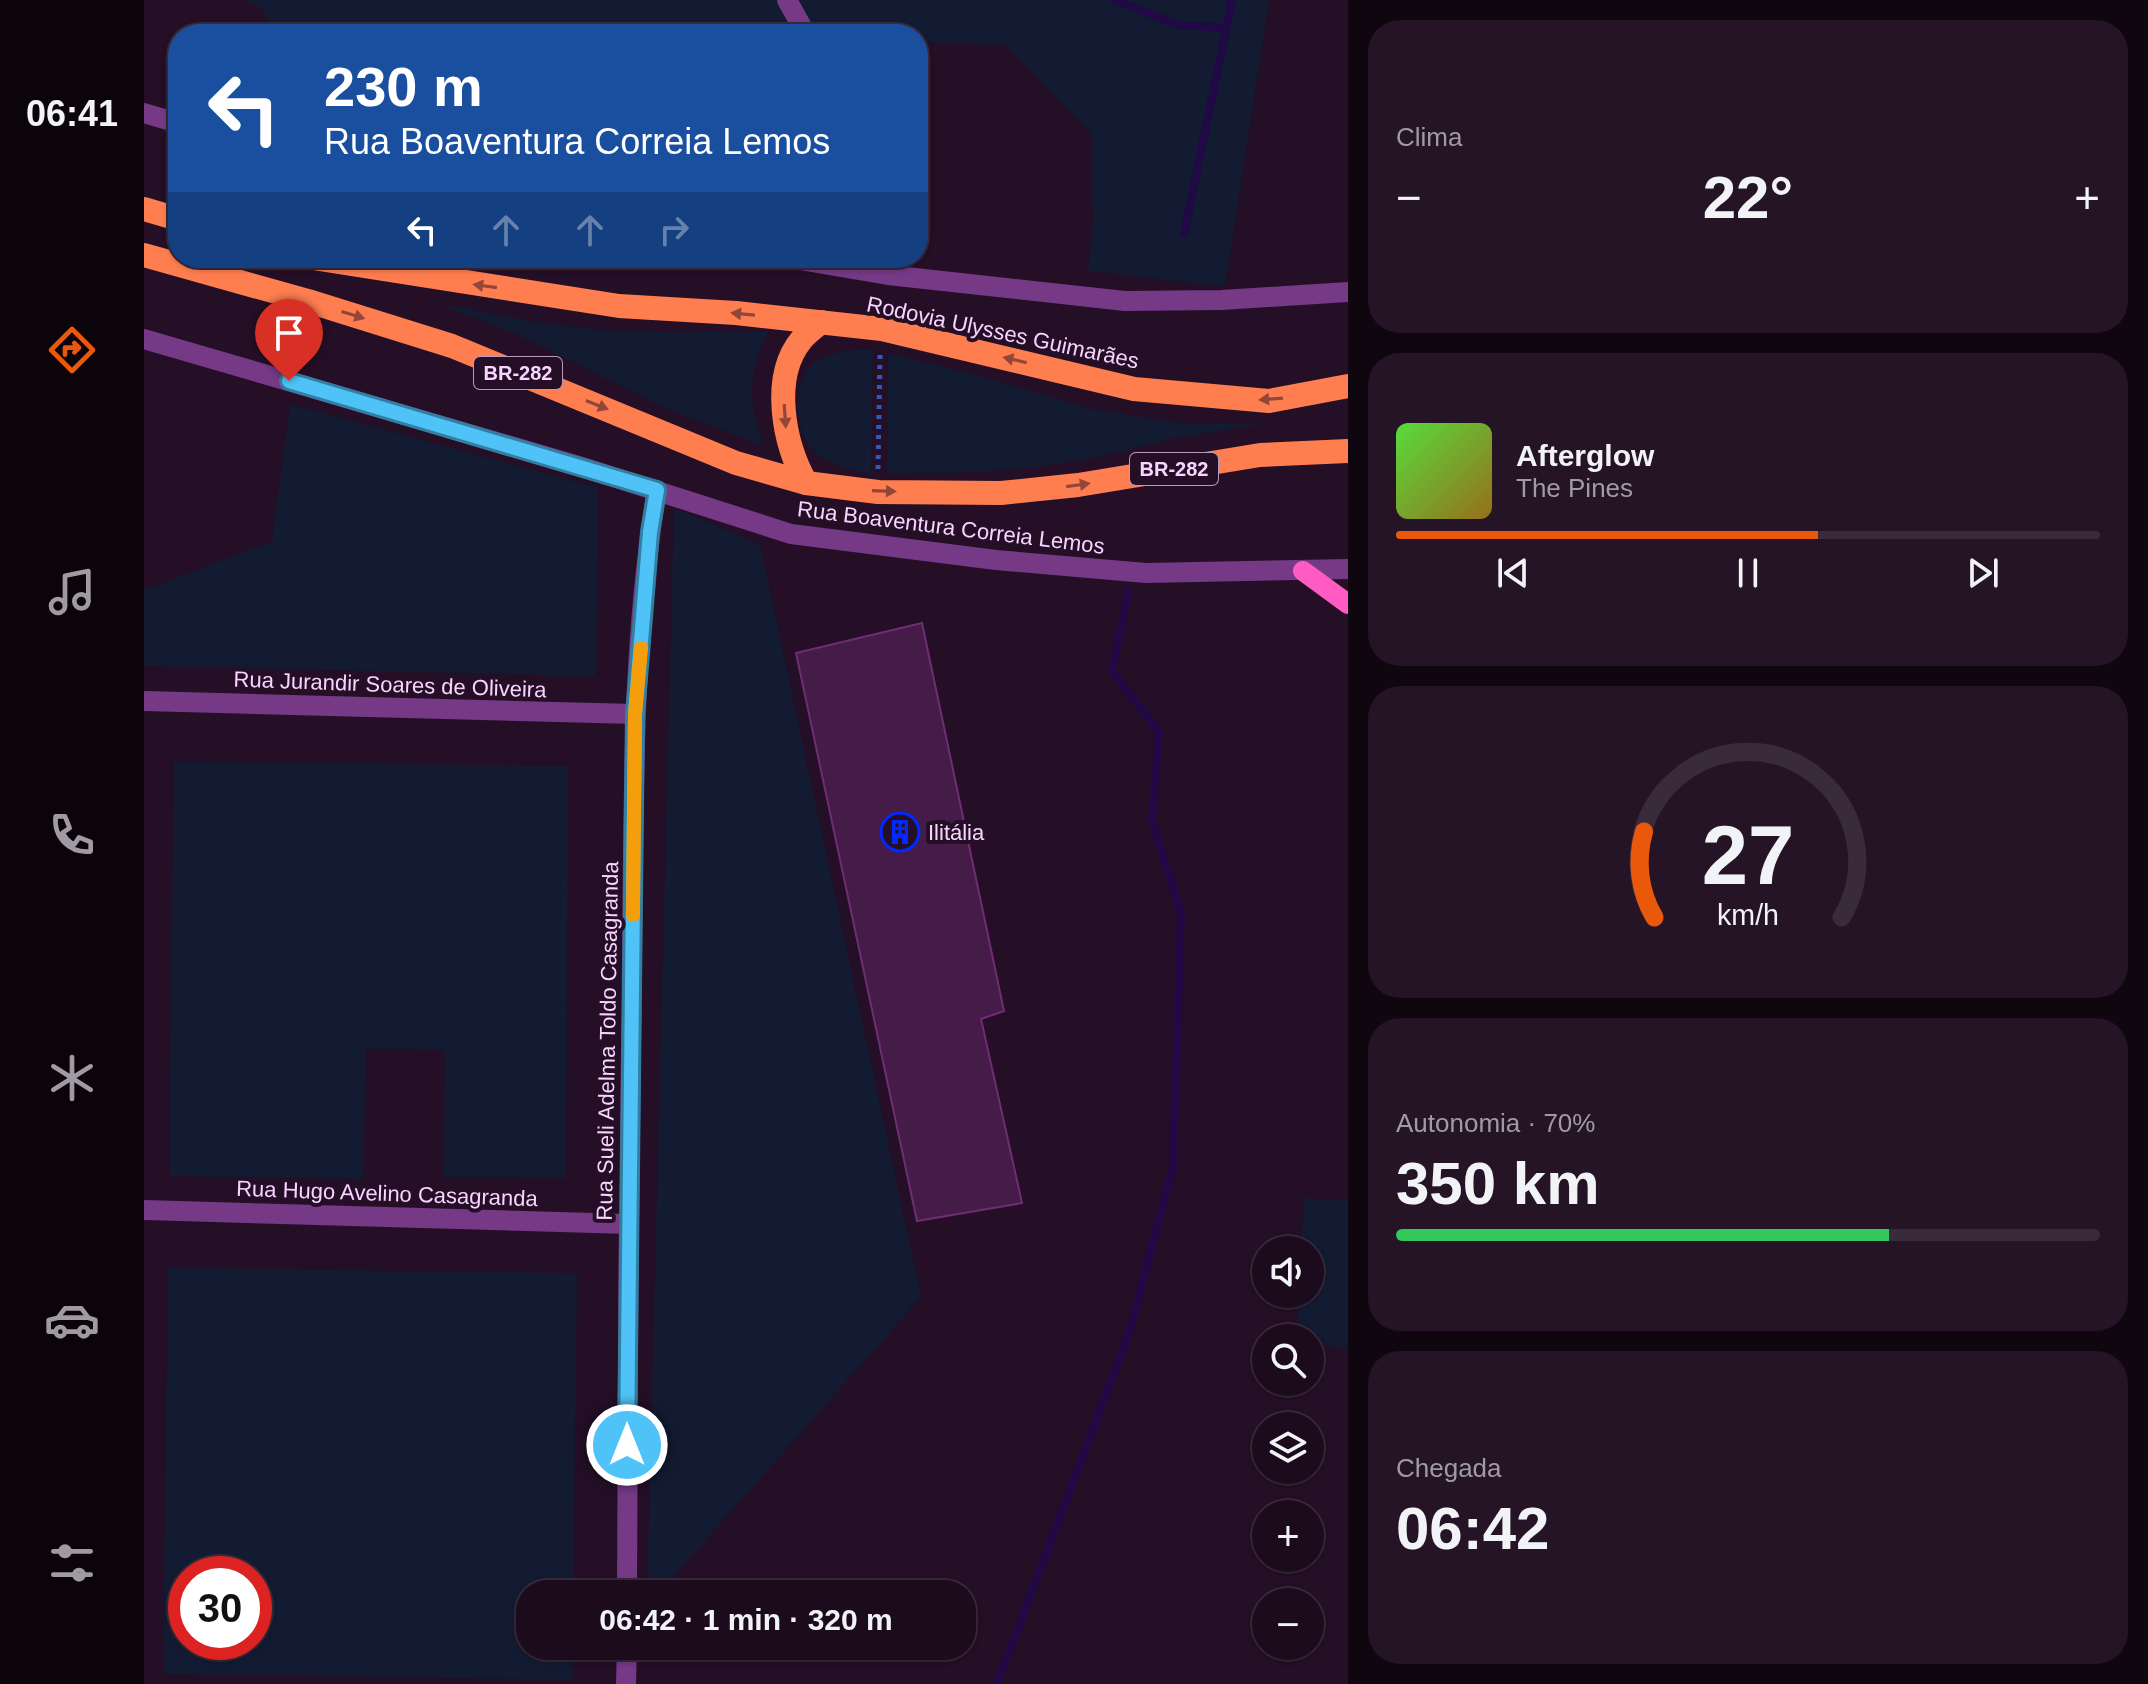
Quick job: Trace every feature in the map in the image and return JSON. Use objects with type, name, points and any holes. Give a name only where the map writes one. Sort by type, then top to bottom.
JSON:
[{"type":"highway","points":[[144,209],[168,216]]},
{"type":"highway","name":"BR-282","points":[[144,255],[168,262]]},
{"type":"highway","name":"BR-282","points":[[190,268],[452,346],[736,463],[806,483],[878,492],[1001,493],[1078,485],[1260,455],[1348,451]]},
{"type":"highway","name":"Rodovia Ulysses Guimarães","points":[[377,268],[619,306],[736,313],[882,329],[1134,389],[1269,401],[1348,386]]},
{"type":"highway","points":[[806,483],[787,440],[783,417],[784,389],[791,360],[801,340],[821,322]]},
{"type":"main road","points":[[1303,571],[1348,604]]},
{"type":"street","points":[[787,0],[800,24]]},
{"type":"street","points":[[144,113],[168,120]]},
{"type":"street","points":[[868,268],[888,275],[1125,301],[1222,300],[1348,292]]},
{"type":"street","name":"Rua Boaventura Correia Lemos","points":[[144,339],[657,490],[791,534],[875,546],[1146,573],[1348,569]]},
{"type":"street","name":"Rua Sueli Adelma Toldo Casagranda","points":[[627,1580],[635,714],[650,532],[657,490]]},
{"type":"street","name":"Rua Jurandir Soares de Oliveira","points":[[144,701],[635,714]]},
{"type":"street","name":"Rua Hugo Avelino Casagranda","points":[[144,1210],[628,1224]]},
{"type":"street","points":[[626,1684],[627,1660]]},
{"type":"path","points":[[878,469],[880,355]]},
{"type":"shaded area","points":[[247,0],[1269,0],[1225,286],[1088,271],[1093,220],[1091,134],[1006,45],[928,42],[928,24],[269,24],[261,8]]},
{"type":"shaded area","points":[[437,303],[602,330],[769,331],[757,359],[752,388],[755,417],[764,446],[663,407],[516,334]]},
{"type":"shaded area","points":[[850,350],[873,350],[871,474],[840,466],[819,455],[806,440],[798,416],[799,389],[810,367],[823,357]]},
{"type":"shaded area","points":[[888,353],[1091,409],[1179,423],[1268,423],[1176,438],[1098,457],[1036,467],[982,472],[887,474]]},
{"type":"shaded area","points":[[290,404],[598,488],[596,676],[144,666],[144,588],[272,541]]},
{"type":"shaded area","points":[[674,508],[760,544],[921,1297],[670,1580],[647,1580]]},
{"type":"shaded area","points":[[174,762],[568,766],[566,1178],[444,1177],[445,1050],[366,1049],[363,1179],[169,1176]]},
{"type":"shaded area","points":[[1304,1198],[1348,1200],[1348,1347],[1324,1346],[1324,1324],[1297,1324],[1298,1308],[1324,1308],[1324,1236],[1302,1236]]},
{"type":"shaded area","points":[[168,1268],[577,1273],[573,1580],[516,1580],[516,1660],[573,1660],[572,1680],[163,1674]]},
{"type":"building","name":"Ilitália","points":[[922,623],[1004,1011],[981,1019],[1022,1203],[917,1221],[796,653]]},
{"type":"waterway","points":[[1115,0],[1178,25],[1226,28]]},
{"type":"waterway","points":[[1184,234],[1232,0]]},
{"type":"waterway","points":[[997,1684],[1129,1333],[1173,1167],[1181,913],[1152,820],[1159,732],[1112,671],[1128,592]]},
{"type":"slow traffic","points":[[633,915],[635,714],[641,648]]},
{"type":"place","name":"Ilitália","points":[[900,832]]},
{"type":"route","points":[[289,381],[657,490],[650,532],[635,714],[627,1445]]}]
